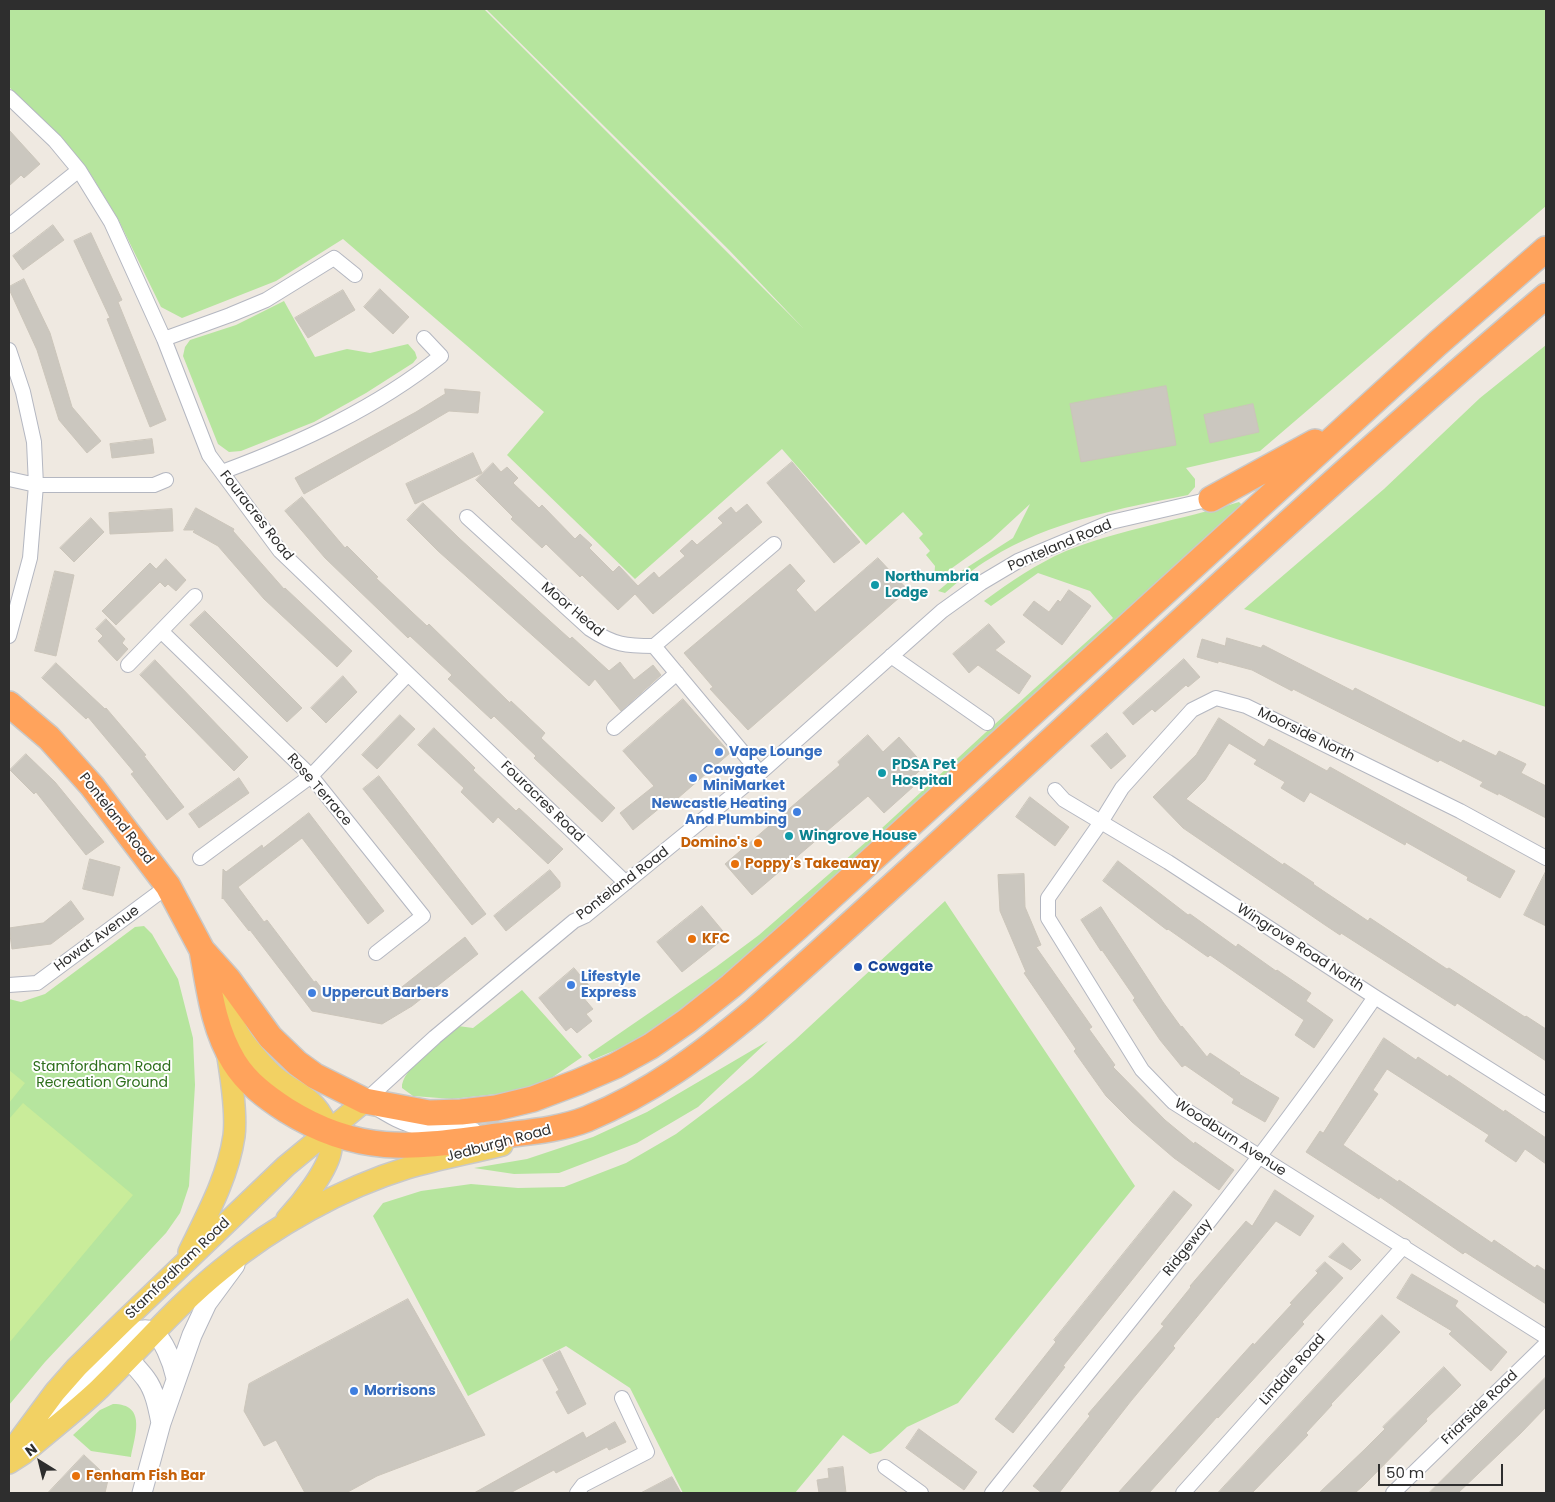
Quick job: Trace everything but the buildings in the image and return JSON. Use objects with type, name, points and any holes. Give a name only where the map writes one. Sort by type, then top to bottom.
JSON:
[{"type":"highway","points":[[365,1101],[429,1112],[461,1112],[496,1108],[532,1099],[615,1066],[651,1046],[687,1021],[731,986],[798,927],[1437,344],[1546,250]]},
{"type":"highway","points":[[560,1128],[618,1105],[675,1073],[712,1046],[754,1010],[1212,592],[1459,371],[1546,296]]},
{"type":"highway","points":[[1211,499],[1350,423]]},
{"type":"highway","name":"Ponteland Road","points":[[9,704],[49,738],[92,786],[168,886],[202,950],[228,979],[270,1037],[292,1058],[325,1082],[365,1101]]},
{"type":"highway","name":"Ponteland Road","points":[[202,950],[210,996],[219,1031],[226,1048],[245,1077],[258,1091],[302,1120],[328,1131]]},
{"type":"highway","name":"Jedburgh Road","points":[[328,1131],[370,1144],[429,1146],[560,1128]]},
{"type":"main road","points":[[228,979],[232,1020],[240,1036],[273,1075],[315,1106],[323,1118],[331,1141],[329,1159],[300,1204],[278,1228]]},
{"type":"main road","points":[[184,1263],[217,1192],[234,1137],[232,1077],[226,1048]]},
{"type":"main road","name":"Stamfordham Road","points":[[11,1454],[55,1392],[77,1367],[286,1166],[365,1101]]},
{"type":"main road","name":"Jedburgh Road","points":[[278,1228],[339,1196],[387,1175],[424,1163],[515,1142],[560,1128]]},
{"type":"main road","name":"Stamfordham Road","points":[[11,1454],[23,1454],[87,1399],[124,1352],[153,1332],[203,1284],[278,1228]]},
{"type":"main road","points":[[142,1493],[161,1423],[192,1334],[207,1303],[244,1252]]},
{"type":"main road","points":[[124,1321],[120,1337],[124,1352],[151,1388],[161,1423]]},
{"type":"main road","points":[[153,1332],[160,1339],[169,1355],[176,1378]]},
{"type":"street","name":"Fouracres Road","points":[[9,97],[55,141],[79,170],[110,222],[164,339],[209,454],[280,551],[626,883]]},
{"type":"street","points":[[9,226],[79,170]]},
{"type":"street","points":[[164,339],[266,300],[334,258],[355,275]]},
{"type":"street","points":[[222,472],[274,453],[344,419],[412,379],[441,356],[424,338]]},
{"type":"street","points":[[9,350],[23,392],[34,442],[36,485],[30,558],[9,636]]},
{"type":"street","points":[[9,479],[36,485],[154,485],[166,480]]},
{"type":"street","name":"Ponteland Road","points":[[365,1101],[435,1037],[574,921],[585,916],[760,773],[942,611],[981,583],[1018,561],[1111,522],[1211,499]]},
{"type":"street","name":"Moor Head","points":[[467,517],[590,629],[608,641],[630,646],[654,646]]},
{"type":"street","points":[[760,773],[654,646],[774,544]]},
{"type":"street","points":[[128,665],[195,596]]},
{"type":"street","name":"Rose Terrace","points":[[161,631],[311,776],[424,916],[376,953]]},
{"type":"street","points":[[891,656],[987,723]]},
{"type":"street","points":[[614,728],[678,673]]},
{"type":"street","points":[[200,858],[311,776],[408,674]]},
{"type":"street","name":"Moorside North","points":[[1101,822],[1122,788],[1192,710],[1216,698],[1246,706],[1460,811],[1546,858]]},
{"type":"street","name":"Wingrove Road North","points":[[1055,790],[1064,800],[1168,862],[1546,1105]]},
{"type":"street","name":"Woodburn Avenue","points":[[1101,822],[1048,898],[1048,918],[1142,1070],[1173,1102],[1546,1337]]},
{"type":"street","name":"Howat Avenue","points":[[9,984],[37,983],[168,886]]},
{"type":"street","name":"Ridgeway","points":[[992,1493],[1260,1158],[1375,996]]},
{"type":"street","points":[[365,1101],[395,1119],[426,1129],[465,1129],[515,1134]]},
{"type":"street","name":"Lindale Road","points":[[1183,1493],[1404,1246]]},
{"type":"street","name":"Friarside Road","points":[[1393,1493],[1546,1344]]},
{"type":"street","points":[[577,1493],[583,1485],[647,1452],[622,1398]]},
{"type":"street","points":[[885,1467],[913,1491]]},
{"type":"green space","points":[[9,9],[484,9],[804,329],[729,250],[486,9],[1546,9],[1546,206],[1260,451],[1186,468],[1195,479],[1195,487],[1188,495],[1112,511],[1037,535],[1013,545],[985,562],[967,574],[945,593],[938,591],[963,570],[1013,538],[1030,504],[991,540],[934,581],[935,566],[926,555],[930,551],[919,538],[923,534],[903,512],[866,545],[782,449],[635,579],[507,455],[544,412],[343,239],[276,281],[182,318],[161,307],[118,219],[88,170],[59,136],[9,87]]},
{"type":"green space","points":[[284,301],[315,357],[347,349],[370,353],[408,344],[415,352],[417,358],[413,363],[366,393],[314,422],[241,451],[229,452],[218,444],[183,356],[185,347],[190,340],[236,325]]},
{"type":"green space","points":[[1546,345],[1546,707],[1244,609],[1384,489],[1480,398]]},
{"type":"green space","points":[[1239,502],[1243,506],[722,980],[671,1019],[637,1041],[592,1060],[588,1055],[759,935],[882,828],[1113,618],[1090,591],[1038,573],[991,606],[984,601],[1024,574],[1066,551],[1108,537]]},
{"type":"green space","points":[[945,901],[1135,1186],[958,1403],[907,1427],[881,1451],[870,1454],[843,1435],[795,1493],[683,1493],[630,1388],[566,1346],[468,1396],[373,1216],[383,1203],[421,1191],[471,1184],[518,1188],[564,1187],[626,1163],[676,1134],[752,1077],[795,1040]]},
{"type":"green space","name":"Stamfordham Road Recreation Ground","points":[[144,926],[152,934],[178,979],[193,1038],[195,1085],[189,1186],[180,1213],[166,1233],[45,1362],[9,1405],[9,999],[21,1002],[45,994],[135,927]]},
{"type":"green space","points":[[522,990],[582,1057],[547,1081],[506,1093],[452,1099],[413,1096],[402,1088],[403,1081],[415,1064],[458,1026],[473,1028]]},
{"type":"green space","points":[[768,1041],[698,1107],[637,1143],[559,1173],[514,1174],[474,1168],[527,1159],[593,1137],[647,1112]]},
{"type":"green space","points":[[9,1070],[25,1083],[9,1103]]},
{"type":"green space","points":[[23,1103],[133,1195],[9,1343],[9,1119]]},
{"type":"green space","points":[[113,1404],[124,1405],[131,1409],[135,1415],[136,1431],[131,1457],[91,1451],[73,1435],[100,1410]]},
{"type":"place","name":"Northumbria Lodge","points":[[875,585]]},
{"type":"place","name":"Vape Lounge","points":[[719,752]]},
{"type":"place","name":"PDSA Pet Hospital","points":[[882,773]]},
{"type":"place","name":"Cowgate MiniMarket","points":[[693,778]]},
{"type":"place","name":"Newcastle Heating And Plumbing","points":[[797,812]]},
{"type":"place","name":"Wingrove House","points":[[789,836]]},
{"type":"place","name":"Domino's","points":[[758,843]]},
{"type":"place","name":"Poppy's Takeaway","points":[[735,864]]},
{"type":"place","name":"KFC","points":[[692,939]]},
{"type":"place","name":"Cowgate","points":[[858,967]]},
{"type":"place","name":"Lifestyle Express","points":[[571,985]]},
{"type":"place","name":"Uppercut Barbers","points":[[312,993]]},
{"type":"place","name":"Morrisons","points":[[354,1391]]},
{"type":"place","name":"Fenham Fish Bar","points":[[76,1476]]}]
